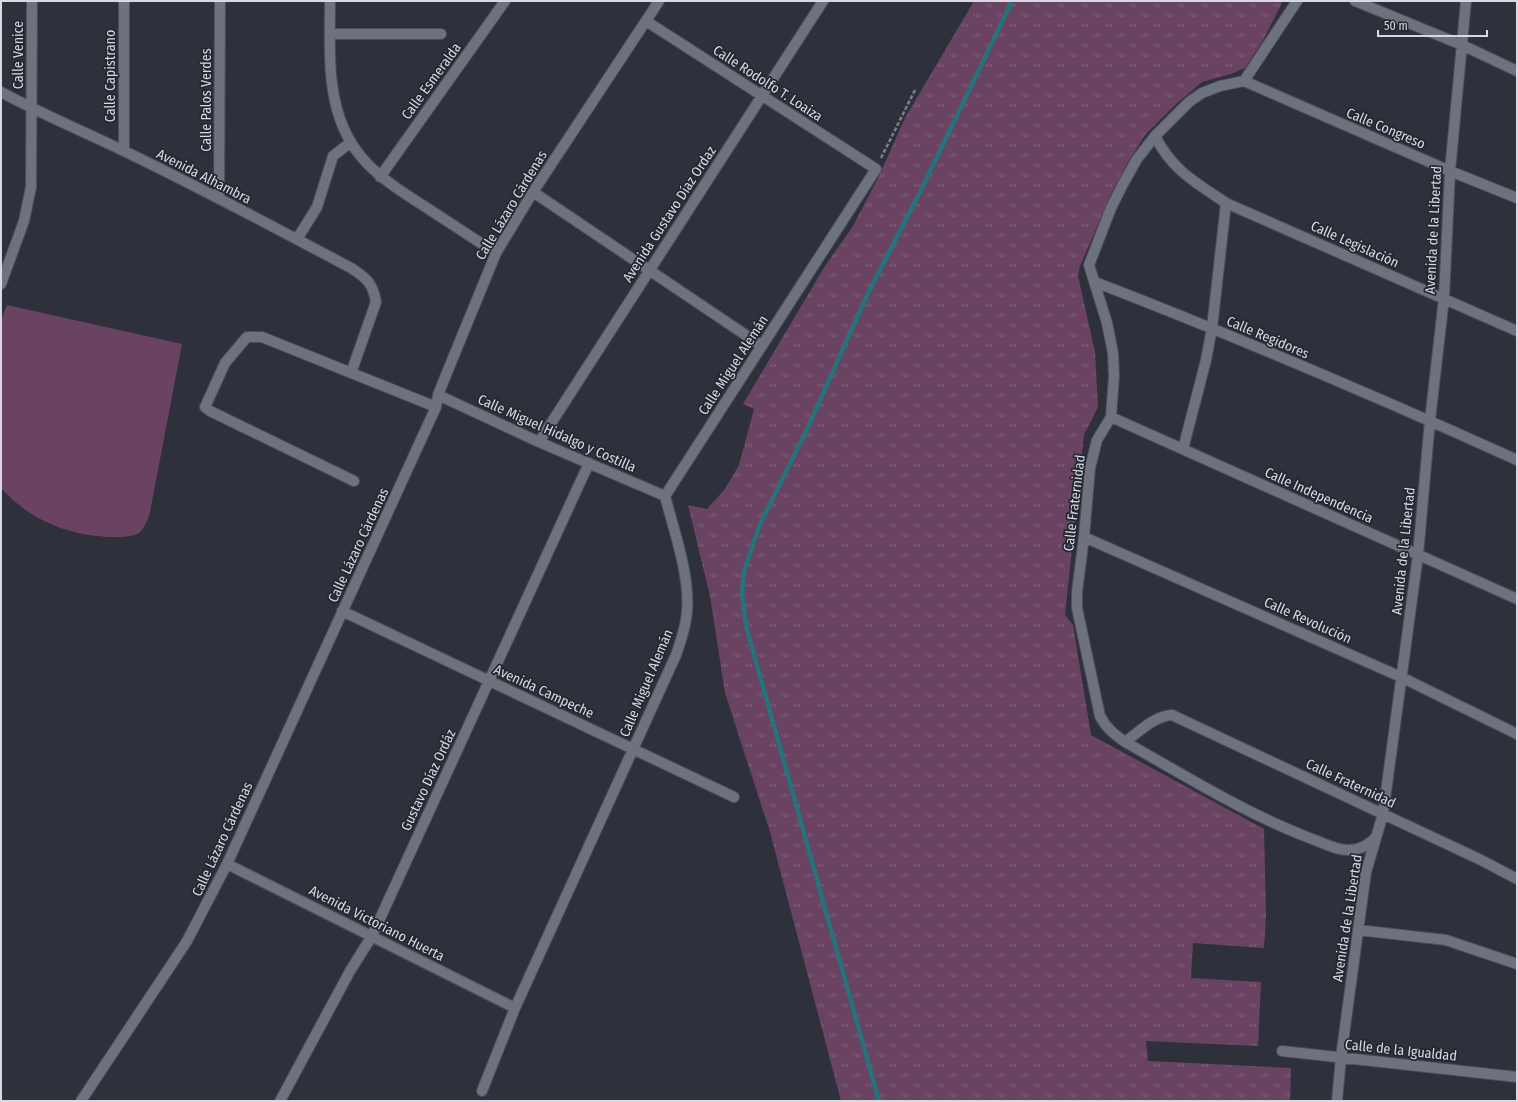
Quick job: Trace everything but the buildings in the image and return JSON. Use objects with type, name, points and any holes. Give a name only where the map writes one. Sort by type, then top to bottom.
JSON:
[{"type":"street","name":"Calle Venice","points":[[1,284],[24,221],[31,187],[32,1]]},
{"type":"street","name":"Calle Capistrano","points":[[124,1],[124,151]]},
{"type":"street","name":"Calle Palos Verdes","points":[[219,198],[220,1]]},
{"type":"street","points":[[330,1],[330,34],[334,100],[340,121],[350,142],[380,177],[496,253]]},
{"type":"street","name":"Calle Esmeralda","points":[[380,177],[506,1]]},
{"type":"street","name":"Calle Lázaro Cárdenas","points":[[81,1101],[187,941],[227,864],[436,407],[438,395],[496,253],[533,192],[659,1]]},
{"type":"street","name":"Avenida Gustavo Díaz Ordaz","points":[[539,442],[823,1]]},
{"type":"street","points":[[1244,81],[1297,1]]},
{"type":"street","points":[[1356,1],[1462,45],[1517,71]]},
{"type":"street","name":"Avenida de la Libertad","points":[[1337,1101],[1341,1057],[1366,872],[1383,814],[1418,556],[1430,420],[1444,298],[1450,171],[1466,1]]},
{"type":"street","name":"Calle Rodolfo T. Loaiza","points":[[646,21],[876,169]]},
{"type":"street","points":[[330,34],[441,34]]},
{"type":"street","name":"Calle Fraternidad","points":[[1244,81],[1220,86],[1202,93],[1189,102],[1154,136],[1137,159],[1123,184],[1104,226],[1089,265],[1107,323],[1113,353],[1114,376],[1111,417],[1097,440],[1093,453],[1077,592],[1077,608],[1100,716],[1104,724],[1111,732],[1125,742],[1239,806],[1292,831],[1337,848],[1350,850],[1361,848],[1371,843],[1376,837]]},
{"type":"street","name":"Calle Congreso","points":[[1244,81],[1450,171],[1517,198]]},
{"type":"street","name":"Avenida Alhambra","points":[[1,92],[31,108],[124,151],[219,198],[362,275],[370,283],[376,302],[351,373]]},
{"type":"street","name":"Calle Legislación","points":[[1154,136],[1170,161],[1186,176],[1226,203],[1517,331]]},
{"type":"street","points":[[297,239],[317,207],[333,156],[350,142]]},
{"type":"street","name":"Calle Miguel Alemán","points":[[482,1091],[515,1008],[634,749],[676,655],[684,631],[688,610],[686,579],[665,496],[876,169]]},
{"type":"street","points":[[533,192],[762,346]]},
{"type":"street","points":[[1183,449],[1206,360],[1212,328],[1226,203]]},
{"type":"street","name":"Calle Regidores","points":[[1095,282],[1212,328],[1430,420],[1517,460]]},
{"type":"street","points":[[354,481],[210,412],[205,407],[225,362],[247,337],[262,337],[436,407]]},
{"type":"street","name":"Calle Miguel Hidalgo y Costilla","points":[[438,395],[539,442],[665,496]]},
{"type":"street","name":"Calle Independencia","points":[[1111,417],[1418,556],[1517,599]]},
{"type":"street","name":"Gustavo Díaz Ordáz","points":[[280,1101],[350,971],[372,936],[589,464]]},
{"type":"street","name":"Calle Revolución","points":[[1084,537],[1401,677],[1517,734]]},
{"type":"street","name":"Avenida Campeche","points":[[342,612],[734,797]]},
{"type":"street","name":"Calle Fraternidad","points":[[1125,742],[1157,719],[1164,716],[1172,716],[1481,860],[1517,879]]},
{"type":"street","name":"Avenida Victoriano Huerta","points":[[227,864],[515,1008]]},
{"type":"street","points":[[1358,930],[1446,940],[1517,964]]},
{"type":"street","name":"Calle de la Igualdad","points":[[1282,1051],[1517,1077]]},
{"type":"path","points":[[876,169],[916,88]]},
{"type":"green space","points":[[974,1],[1283,1],[1262,42],[1245,68],[1231,74],[1202,82],[1176,104],[1145,135],[1113,190],[1080,266],[1078,276],[1095,352],[1098,407],[1084,435],[1065,615],[1073,625],[1091,735],[1264,829],[1266,917],[1264,948],[1193,943],[1191,978],[1261,982],[1258,1046],[1146,1041],[1148,1061],[1291,1068],[1290,1101],[841,1101],[770,832],[725,693],[710,596],[688,505],[707,509],[725,489],[739,465],[754,409],[743,404],[825,266],[853,226],[879,176],[905,118]]},
{"type":"green space","points":[[7,305],[182,344],[150,512],[146,523],[139,533],[131,536],[115,537],[83,534],[68,530],[53,525],[25,510],[12,500],[1,488],[1,320]]},
{"type":"waterway","points":[[879,1101],[746,626],[742,594],[744,571],[760,524],[807,429],[868,293],[921,190],[1012,1]]}]
